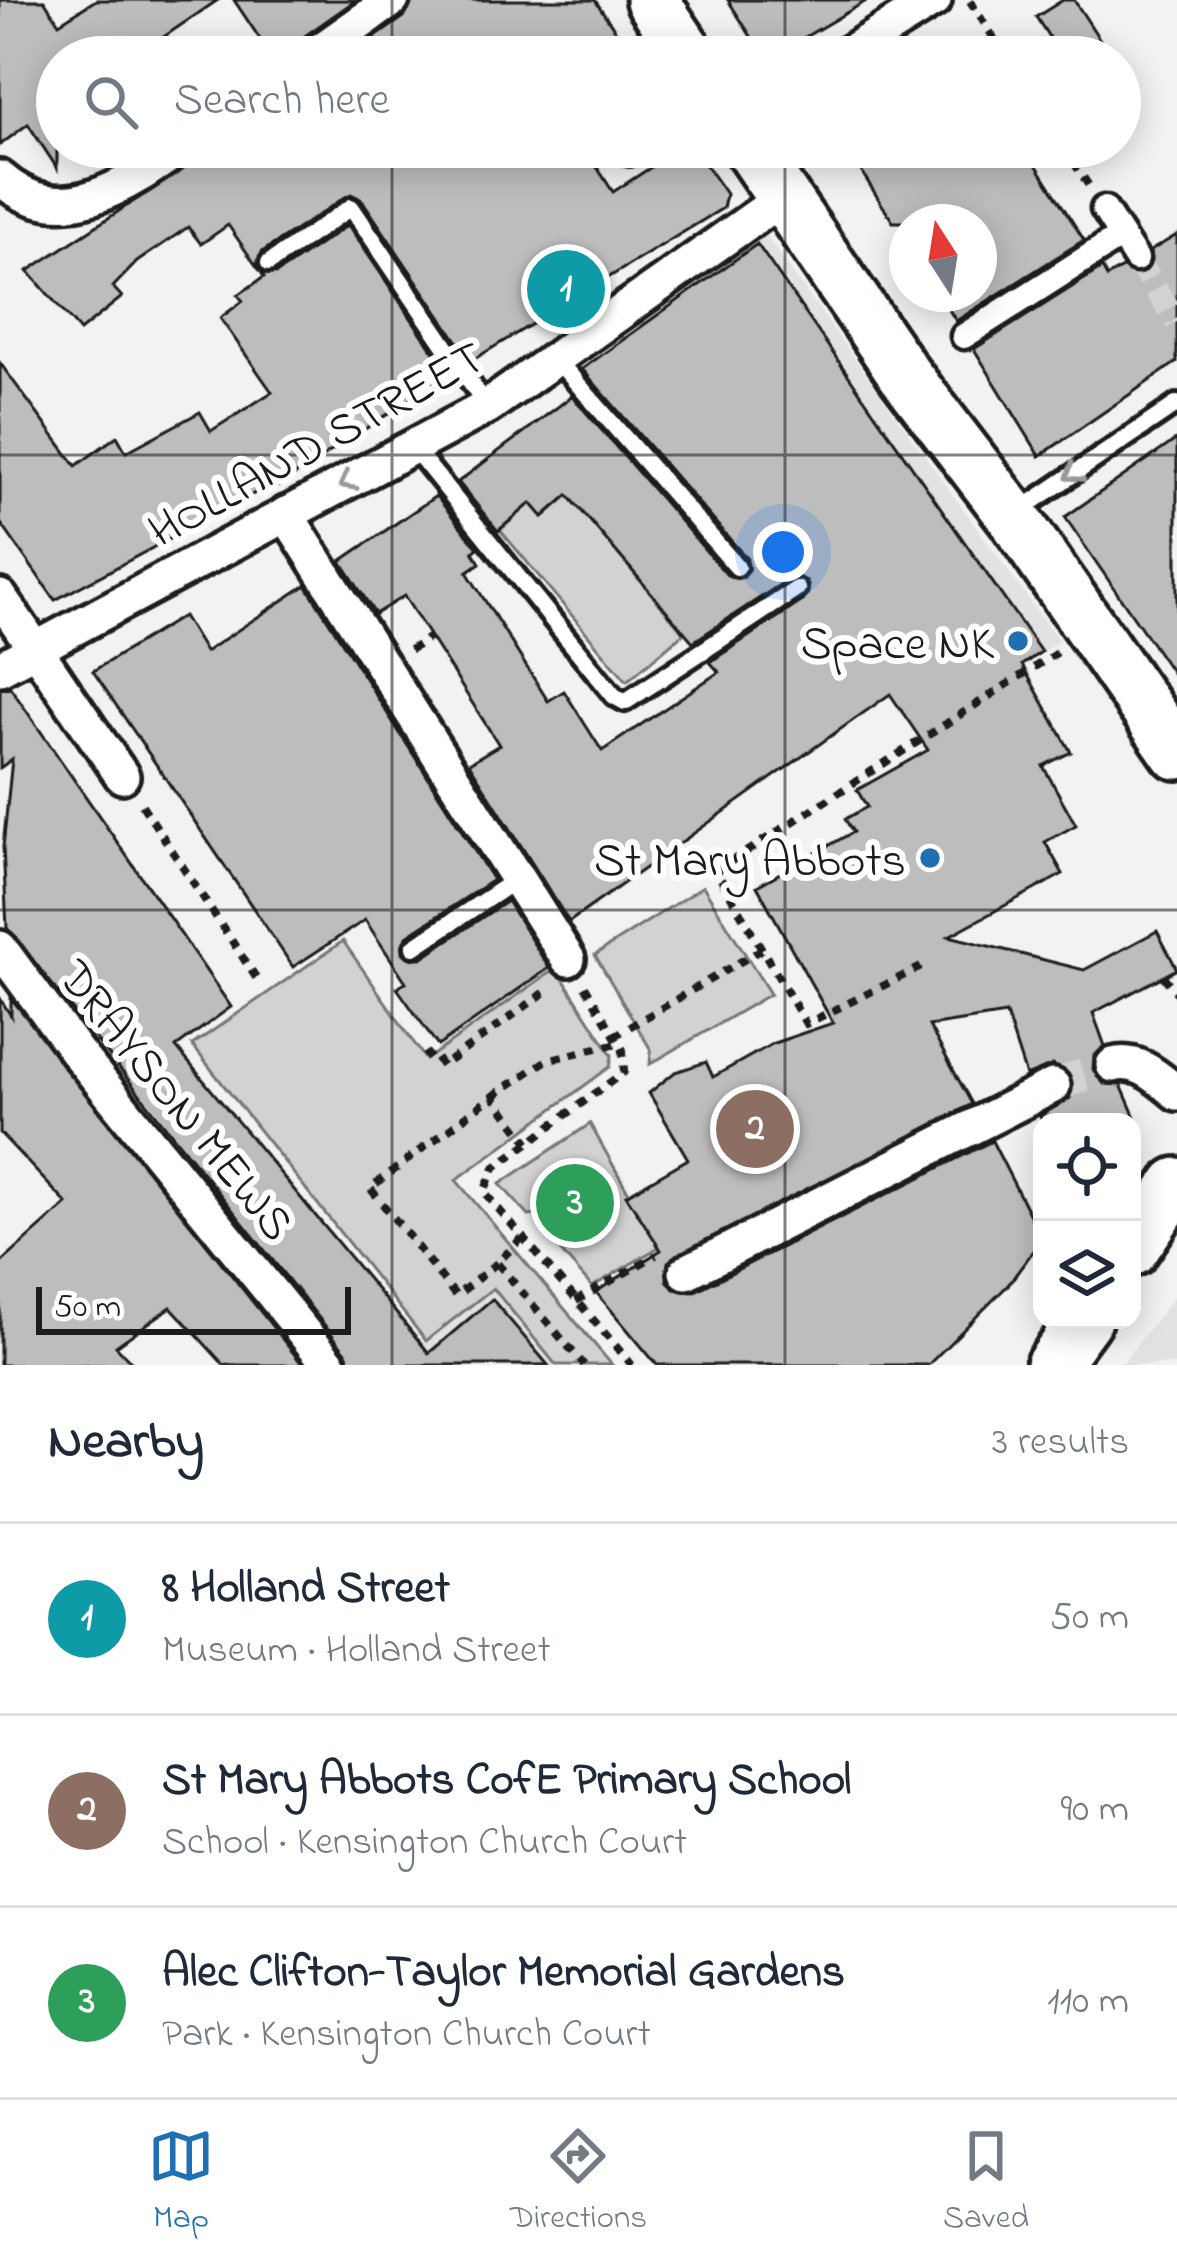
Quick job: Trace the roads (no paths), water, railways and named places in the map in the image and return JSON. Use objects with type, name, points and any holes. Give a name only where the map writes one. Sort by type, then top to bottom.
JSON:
[{"type":"main road","points":[[652,0],[676,36]]},
{"type":"main road","points":[[763,168],[904,374],[1012,515],[1177,753]]},
{"type":"main road","points":[[1141,1237],[1177,1184]]},
{"type":"street","points":[[341,36],[392,0]]},
{"type":"street","points":[[876,36],[934,0]]},
{"type":"street","points":[[0,178],[20,196],[86,203],[116,192],[151,168]]},
{"type":"street","name":"HOLLAND STREET","points":[[0,668],[487,407],[782,197]]},
{"type":"street","points":[[1104,209],[1136,259]]},
{"type":"street","points":[[964,336],[1121,236]]},
{"type":"street","points":[[286,514],[571,964]]},
{"type":"street","points":[[0,597],[122,776]]},
{"type":"street","name":"DRAYSON MEWS","points":[[0,948],[78,1054],[330,1365]]},
{"type":"street","points":[[1113,1065],[1124,1062],[1149,1070],[1177,1093]]},
{"type":"street","points":[[675,1269],[1053,1086]]},
{"type":"lane","points":[[269,263],[351,207],[487,407]]},
{"type":"lane","points":[[556,359],[737,567]]},
{"type":"lane","points":[[1012,515],[1177,404]]},
{"type":"lane","points":[[413,447],[614,696],[625,702],[797,589]]},
{"type":"lane","points":[[413,947],[517,879]]},
{"type":"tunnel","points":[[1136,259],[1177,322]]},
{"type":"tunnel","points":[[1053,1086],[1113,1065]]},
{"type":"place","name":"8 Holland Street","points":[[566,289]]},
{"type":"place","name":"Space NK","points":[[1018,641]]},
{"type":"place","name":"St Mary Abbots","points":[[930,858]]},
{"type":"place","name":"St Mary Abbots CofE Primary School","points":[[755,1129]]},
{"type":"place","name":"Alec Clifton-Taylor Memorial Gardens","points":[[575,1203]]}]
